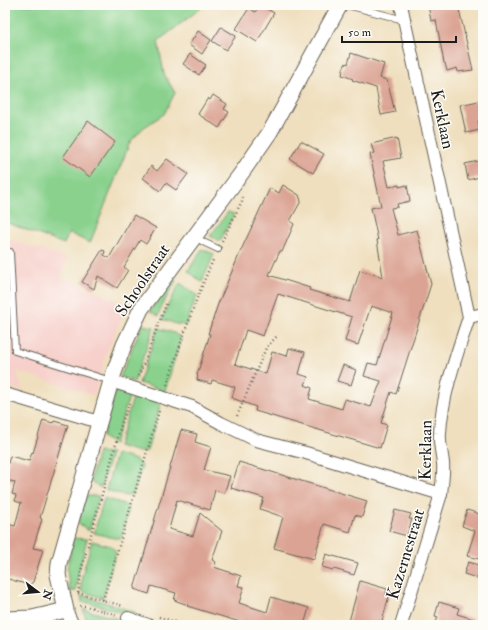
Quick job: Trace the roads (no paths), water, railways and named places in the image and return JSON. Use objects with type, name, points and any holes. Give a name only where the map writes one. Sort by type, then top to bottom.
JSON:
[{"type":"street","name":"Schoolstraat","points":[[73,608],[58,575],[59,563],[111,381],[124,344],[141,310],[270,132],[340,5]]},
{"type":"street","points":[[401,5],[404,20]]},
{"type":"street","name":"Kerklaan","points":[[111,381],[192,406],[256,440],[306,453],[441,494],[443,463],[440,434],[443,408],[454,363],[469,317],[404,20]]},
{"type":"street","points":[[469,317],[483,314]]},
{"type":"street","points":[[5,394],[99,422]]},
{"type":"street","name":"Kazernestraat","points":[[401,625],[441,494]]},
{"type":"street","points":[[5,618],[32,618],[73,608],[73,625]]},
{"type":"street","points":[[128,618],[148,625]]},
{"type":"lane","points":[[347,5],[404,20]]},
{"type":"lane","points":[[195,236],[203,242],[218,249]]},
{"type":"lane","points":[[10,252],[15,351],[111,381]]}]
